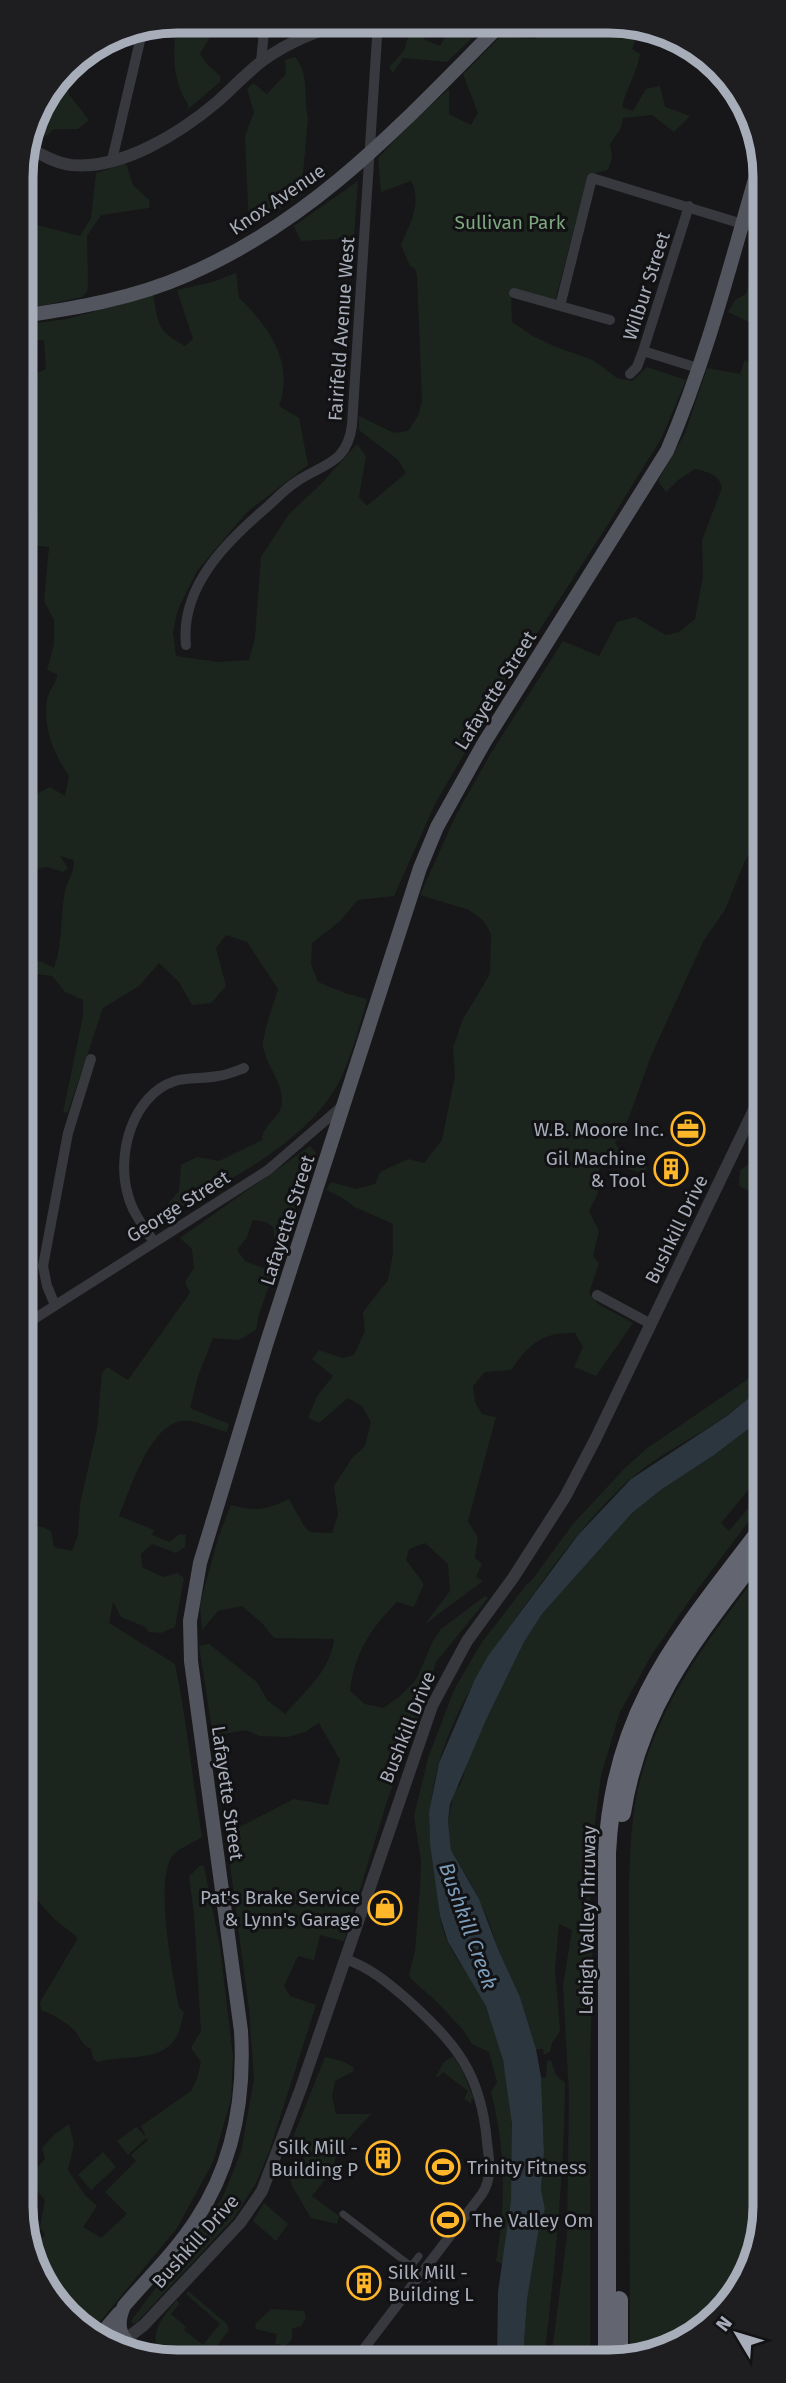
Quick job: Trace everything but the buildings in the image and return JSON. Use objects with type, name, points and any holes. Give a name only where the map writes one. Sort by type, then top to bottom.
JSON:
[{"type":"highway","name":"Lehigh Valley Thruway","points":[[607,2350],[607,1853],[614,1784],[630,1730],[654,1678],[685,1630],[752,1541]]},
{"type":"highway","name":"Lehigh Valley Thruway","points":[[619,2349],[618,1884],[620,1830],[625,1796],[644,1729],[669,1678],[704,1625],[752,1561]]},
{"type":"main road","name":"Knox Avenue","points":[[34,314],[88,305],[186,276],[247,245],[306,206],[371,154],[492,33]]},
{"type":"main road","name":"Lafayette Street","points":[[105,2330],[200,2214],[224,2164],[237,2111],[242,2068],[241,2031],[192,1673],[189,1632],[197,1572],[420,868],[437,827],[484,743],[667,451],[698,368],[753,185]]},
{"type":"main road","points":[[124,2306],[118,2326],[126,2339]]},
{"type":"street","points":[[261,61],[264,34]]},
{"type":"street","points":[[36,151],[54,161],[71,165],[112,160],[132,154],[186,126],[261,61],[313,34]]},
{"type":"street","name":"Fairifeld Avenue West","points":[[186,645],[185,619],[193,594],[207,569],[237,533],[295,483],[342,455],[348,446],[352,425],[377,34]]},
{"type":"street","points":[[112,160],[141,38]]},
{"type":"street","points":[[560,306],[592,178],[753,227]]},
{"type":"street","name":"Wilbur Street","points":[[630,374],[637,367],[643,351],[689,206]]},
{"type":"street","points":[[514,293],[610,320]]},
{"type":"street","points":[[643,351],[698,368]]},
{"type":"street","points":[[55,1305],[43,1266],[68,1133],[91,1059]]},
{"type":"street","points":[[154,1242],[134,1211],[125,1175],[131,1126],[141,1106],[157,1090],[175,1081],[219,1076],[244,1068]]},
{"type":"street","name":"George Street","points":[[33,1319],[268,1170],[344,1104]]},
{"type":"street","name":"Bushkill Drive","points":[[126,2339],[144,2325],[196,2271],[257,2200],[272,2168],[422,1732],[440,1690],[471,1635],[561,1505],[753,1113]]},
{"type":"street","points":[[597,1295],[651,1324]]},
{"type":"street","points":[[345,1959],[368,1968],[387,1982],[447,2037],[464,2061],[484,2110],[490,2168],[487,2186],[425,2276],[363,2350]]},
{"type":"street","points":[[343,2214],[425,2276]]},
{"type":"street","points":[[411,2266],[419,2256]]},
{"type":"green space","points":[[404,33],[422,33],[425,40],[440,46],[447,33],[477,33],[447,62],[403,58],[393,73],[389,67],[404,51],[408,38]]},
{"type":"green space","name":"Sullivan Park","points":[[504,33],[535,39],[542,33],[609,33],[637,36],[632,49],[640,54],[639,61],[622,107],[633,111],[646,89],[660,86],[665,107],[690,116],[674,132],[652,115],[623,118],[621,128],[610,144],[612,158],[608,170],[588,175],[555,301],[511,290],[512,322],[556,347],[593,360],[617,378],[632,381],[647,367],[686,380],[662,437],[509,677],[435,804],[394,896],[358,900],[339,922],[312,943],[311,964],[318,982],[367,999],[340,1080],[309,1122],[289,1140],[244,1171],[174,1211],[167,1205],[179,1191],[181,1165],[197,1157],[219,1161],[262,1140],[265,1129],[279,1113],[282,1095],[263,1047],[278,989],[247,942],[226,935],[216,948],[226,986],[211,1003],[192,1005],[179,982],[159,963],[139,986],[103,1008],[68,1112],[63,1113],[83,1016],[83,1000],[65,992],[52,976],[34,974],[34,956],[54,968],[59,949],[65,891],[74,860],[60,856],[68,868],[63,872],[47,867],[34,870],[34,795],[50,787],[65,796],[69,776],[54,749],[46,720],[47,699],[57,674],[47,670],[54,644],[54,620],[44,601],[49,547],[34,545],[34,375],[46,369],[44,340],[34,341],[34,323],[67,319],[153,295],[160,326],[169,336],[185,346],[193,339],[177,290],[213,282],[236,273],[239,298],[260,321],[276,347],[284,375],[279,406],[299,418],[308,465],[247,512],[197,571],[178,609],[173,632],[176,656],[218,662],[249,660],[255,638],[261,557],[289,514],[357,444],[366,456],[359,497],[367,506],[406,473],[398,460],[359,430],[359,416],[394,433],[408,431],[418,416],[422,401],[417,275],[401,245],[414,213],[416,197],[411,181],[381,192],[378,158],[413,121],[449,89],[449,114],[471,125],[478,113],[463,74]]},
{"type":"green space","points":[[216,34],[210,37],[200,54],[220,76],[220,82],[188,109],[176,71],[175,35]]},
{"type":"green space","points":[[295,57],[303,71],[308,118],[301,195],[249,228],[245,136],[254,112],[247,89],[253,83],[267,94],[286,74],[285,60]]},
{"type":"green space","points":[[69,83],[69,95],[89,120],[78,129],[54,129],[46,136],[40,134],[44,122]]},
{"type":"green space","points":[[126,163],[133,185],[150,201],[149,208],[101,215],[87,236],[87,292],[82,297],[34,307],[34,224],[80,236],[91,218],[96,173]]},
{"type":"green space","points":[[358,181],[354,238],[301,241],[294,226]]},
{"type":"green space","points":[[753,270],[753,331],[751,323],[728,312],[735,300],[746,294],[750,281],[748,272]]},
{"type":"green space","points":[[745,360],[752,365],[753,847],[725,910],[704,940],[651,1056],[628,1120],[615,1143],[622,1153],[647,1164],[646,1174],[605,1158],[597,1174],[598,1193],[589,1211],[599,1231],[593,1256],[599,1263],[589,1293],[598,1304],[633,1323],[596,1376],[574,1367],[583,1347],[575,1333],[564,1333],[538,1341],[511,1370],[485,1372],[473,1386],[475,1402],[482,1414],[496,1417],[468,1521],[478,1538],[475,1558],[482,1564],[476,1577],[483,1581],[425,1624],[450,1591],[448,1564],[425,1543],[409,1549],[406,1560],[424,1584],[414,1607],[397,1602],[365,1642],[355,1665],[350,1691],[365,1704],[383,1708],[416,1680],[441,1629],[485,1596],[488,1598],[436,1662],[412,1738],[389,1795],[344,1941],[320,1935],[314,1960],[298,1956],[284,1986],[290,1996],[316,2005],[269,2152],[256,2183],[233,2219],[136,2323],[133,2323],[131,2321],[222,2199],[241,2152],[254,2079],[249,2010],[226,1834],[294,1799],[328,1805],[340,1760],[319,1723],[305,1732],[288,1737],[259,1736],[246,1730],[213,1736],[199,1646],[209,1644],[257,1682],[267,1700],[285,1714],[316,1680],[332,1650],[334,1639],[274,1638],[262,1623],[242,1606],[218,1611],[202,1630],[200,1604],[218,1538],[231,1505],[261,1509],[289,1499],[310,1532],[332,1533],[338,1515],[334,1486],[352,1458],[365,1446],[371,1422],[362,1406],[348,1398],[319,1423],[308,1418],[317,1396],[333,1376],[312,1359],[319,1350],[343,1358],[354,1355],[365,1331],[363,1312],[388,1280],[393,1254],[393,1224],[326,1190],[331,1182],[356,1189],[375,1184],[380,1172],[408,1159],[424,1163],[442,1140],[455,1076],[453,1048],[462,1021],[490,974],[491,934],[484,921],[469,910],[420,895],[456,815],[491,753],[563,641],[599,656],[617,622],[635,617],[666,635],[679,632],[695,619],[703,576],[702,540],[722,488],[721,483],[716,477],[695,469],[666,492],[658,481],[685,433],[707,368],[740,374]]},
{"type":"green space","points":[[310,1146],[316,1153],[289,1226],[275,1242],[273,1227],[266,1222],[253,1220],[247,1237],[237,1250],[245,1261],[268,1270],[283,1246],[256,1330],[239,1340],[213,1338],[198,1376],[190,1408],[229,1424],[227,1432],[190,1421],[177,1422],[165,1429],[145,1456],[119,1516],[154,1530],[152,1535],[170,1542],[179,1534],[186,1535],[185,1547],[176,1553],[152,1544],[141,1554],[142,1567],[163,1577],[177,1573],[184,1578],[175,1627],[161,1633],[149,1632],[145,1627],[121,1617],[113,1602],[109,1623],[175,1664],[202,1837],[174,1855],[167,1871],[167,1931],[179,2008],[184,2012],[178,2034],[172,2043],[153,2054],[98,2062],[93,2059],[91,2049],[76,2032],[60,2019],[41,2010],[40,2002],[78,1938],[53,1918],[33,1896],[33,1526],[51,1531],[54,1547],[72,1551],[78,1535],[80,1504],[97,1429],[102,1373],[107,1367],[128,1380],[190,1293],[185,1282],[194,1268],[192,1249],[180,1238]]},
{"type":"green space","points":[[753,1162],[753,1192],[739,1186],[740,1170]]},
{"type":"green space","points":[[752,1373],[752,1395],[726,1416],[640,1471],[603,1506],[579,1534],[499,1642],[467,1695],[443,1751],[429,1819],[440,1919],[452,1951],[487,2008],[505,2070],[510,2102],[513,2167],[508,2232],[502,2264],[496,2261],[502,2218],[502,2156],[491,2092],[497,2082],[489,2052],[472,2044],[464,2031],[409,1974],[415,1951],[421,1861],[414,1816],[428,1758],[454,1690],[482,1642],[573,1524],[646,1449]]},
{"type":"green space","points":[[752,1426],[752,1485],[721,1523],[729,1531],[752,1504],[752,1516],[651,1656],[620,1712],[601,1775],[593,1839],[590,1904],[593,1968],[590,2057],[590,2350],[552,2350],[567,2236],[569,2094],[563,1986],[572,1930],[559,1924],[555,1969],[560,2031],[550,2052],[544,2055],[543,2049],[536,2049],[520,1997],[489,1922],[473,1887],[451,1850],[448,1821],[454,1792],[461,1784],[469,1756],[524,1642],[542,1614],[632,1513],[662,1489]]},
{"type":"green space","points":[[752,1581],[750,2234],[742,2261],[718,2299],[702,2299],[702,2315],[672,2335],[630,2348],[629,1884],[632,1830],[644,1765],[656,1733],[704,1647]]},
{"type":"green space","points":[[199,1866],[204,1866],[220,1947],[233,2056],[231,2099],[213,2162],[177,2228],[97,2325],[75,2308],[63,2293],[41,2252],[38,2241],[45,2235],[40,2227],[45,2200],[33,2186],[33,2152],[38,2167],[45,2159],[42,2148],[69,2124],[74,2144],[68,2170],[85,2195],[97,2206],[83,2227],[101,2238],[127,2214],[105,2192],[136,2161],[131,2155],[148,2140],[146,2138],[128,2155],[117,2141],[136,2127],[146,2137],[141,2126],[191,2091],[201,2062],[191,2048],[201,2031],[194,1914],[189,1877]]},
{"type":"green space","points":[[453,2056],[474,2099],[471,2100],[472,2104],[464,2099],[468,2091],[443,2072],[436,2076],[444,2062]]},
{"type":"green space","points":[[325,2057],[342,2061],[353,2067],[354,2071],[335,2081],[332,2096],[336,2114],[371,2114],[337,2151],[333,2170],[312,2196],[339,2216],[337,2224],[311,2218],[292,2186],[288,2168],[301,2167],[305,2154],[290,2145]]},
{"type":"green space","points":[[551,2060],[556,2075],[565,2083],[555,2256],[545,2350],[524,2350],[527,2300],[539,2227],[545,2209],[541,2189],[544,2153],[541,2077],[546,2078],[547,2061]]},
{"type":"green space","points":[[103,2152],[116,2167],[91,2190],[78,2175]]},
{"type":"green space","points":[[264,2203],[288,2224],[276,2241],[253,2221]]},
{"type":"green space","points":[[188,2291],[227,2324],[229,2330],[214,2350],[158,2348],[158,2328],[177,2300],[179,2304],[171,2314],[186,2327],[184,2330],[203,2345],[220,2324],[186,2294]]},
{"type":"green space","points":[[271,2309],[304,2311],[306,2318],[301,2326],[292,2329],[292,2339],[285,2347],[275,2343],[277,2334],[256,2329],[255,2324]]},
{"type":"water","name":"Bushkill Creek","points":[[752,1395],[752,1426],[632,1513],[542,1614],[524,1642],[486,1720],[450,1804],[448,1821],[451,1850],[479,1899],[520,1997],[536,2049],[541,2077],[544,2153],[541,2189],[545,2209],[539,2227],[527,2300],[524,2350],[497,2350],[498,2292],[511,2201],[512,2124],[503,2060],[486,2006],[448,1942],[440,1916],[430,1843],[429,1812],[439,1763],[475,1679],[488,1656],[578,1535],[631,1479],[727,1416]]},
{"type":"place","name":"W.B. Moore Inc.","points":[[688,1129]]},
{"type":"place","name":"Gil Machine & Tool","points":[[671,1169]]},
{"type":"place","name":"Pat's Brake Service & Lynn's Garage","points":[[385,1908]]},
{"type":"place","name":"Silk Mill - Building P","points":[[383,2158]]},
{"type":"place","name":"Trinity Fitness","points":[[443,2167]]},
{"type":"place","name":"The Valley Om","points":[[448,2220]]},
{"type":"place","name":"Silk Mill - Building L","points":[[364,2283]]}]
